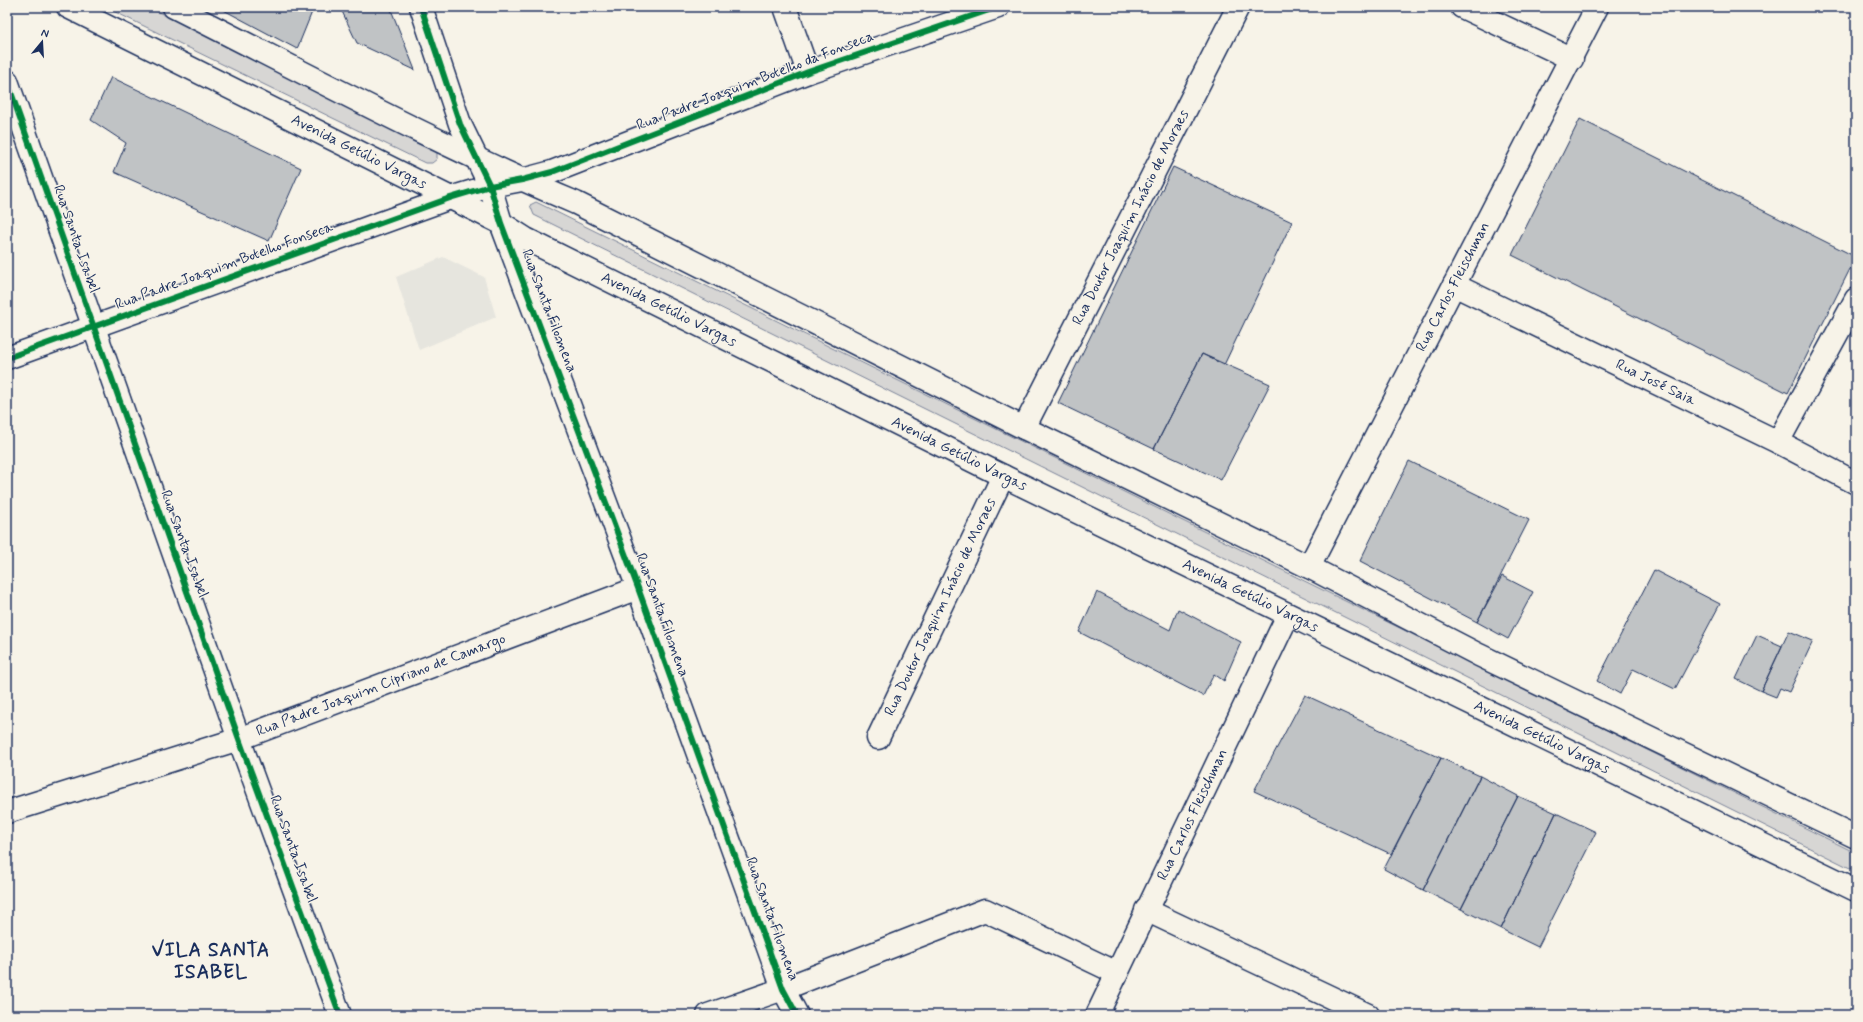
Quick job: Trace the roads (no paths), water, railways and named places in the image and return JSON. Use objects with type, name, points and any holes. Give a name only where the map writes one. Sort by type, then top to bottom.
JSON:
[{"type":"street","name":"Avenida Getúlio Vargas","points":[[68,7],[501,223],[526,239],[1003,476],[1856,890]]},
{"type":"street","points":[[174,7],[476,158],[576,203],[1024,428],[1309,567],[1479,655],[1856,837]]},
{"type":"street","points":[[421,7],[460,124],[476,158]]},
{"type":"street","points":[[785,7],[808,72]]},
{"type":"street","name":"Rua Padre Joaquim Botelho da Fonseca","points":[[490,186],[552,172],[808,72],[998,7]]},
{"type":"street","name":"Rua Doutor Joaquim Inácio de Moraes","points":[[1024,428],[1238,7]]},
{"type":"street","points":[[1462,7],[1572,59]]},
{"type":"street","name":"Rua Carlos Fleischman","points":[[1309,567],[1572,59],[1597,7]]},
{"type":"street","name":"Rua Santa Isabel","points":[[7,81],[239,739],[340,1015]]},
{"type":"street","name":"Rua Santa Filomena","points":[[476,158],[490,186],[501,223],[638,588],[783,989],[797,1015]]},
{"type":"street","name":"Rua Padre Joaquim Botelho Fonseca","points":[[7,358],[450,198],[490,186]]},
{"type":"street","name":"Rua José Saia","points":[[1454,285],[1778,442],[1856,482]]},
{"type":"street","points":[[1778,442],[1856,299]]},
{"type":"street","name":"Rua Doutor Joaquim Inácio de Moraes","points":[[878,738],[1003,476]]},
{"type":"street","name":"Rua Padre Joaquim Cipriano de Camargo","points":[[7,812],[239,739],[638,588]]},
{"type":"street","name":"Rua Carlos Fleischman","points":[[1097,1015],[1288,615]]},
{"type":"street","points":[[708,1015],[783,989],[985,910],[1118,973]]},
{"type":"street","points":[[1146,910],[1368,1015]]},
{"type":"district","name":"VILA SANTA ISABEL","points":[[211,961]]}]
